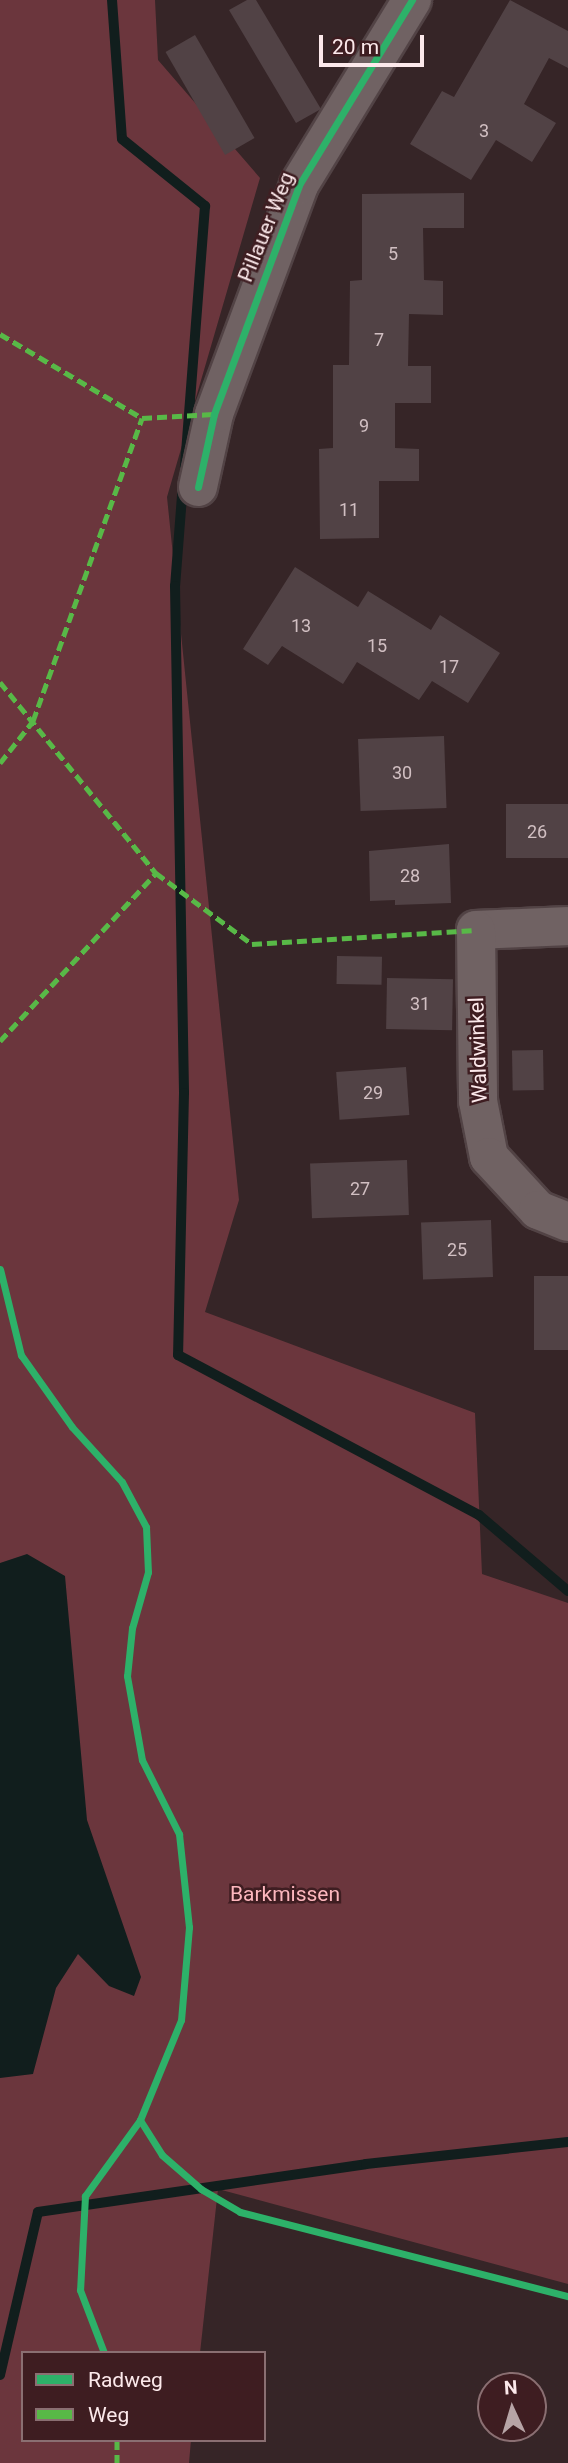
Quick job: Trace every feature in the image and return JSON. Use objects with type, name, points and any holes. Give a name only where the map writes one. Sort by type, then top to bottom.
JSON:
[{"type":"street","name":"Pillauer Weg","points":[[198,487],[214,414],[299,185],[412,0]]},
{"type":"street","name":"Waldwinkel","points":[[568,926],[476,930],[478,1101],[489,1157],[538,1210],[568,1222]]},
{"type":"green space","name":"Barkmissen","points":[[0,0],[155,0],[158,60],[260,178],[167,497],[239,1200],[205,1312],[475,1413],[482,1574],[568,1603],[568,2284],[218,2189],[200,2351],[21,2351],[21,2442],[191,2442],[189,2463],[0,2463]]},
{"type":"shaded area","points":[[27,1554],[65,1576],[87,1820],[141,1977],[134,1996],[109,1986],[78,1954],[56,1988],[33,2074],[0,2078],[0,1563]]},
{"type":"building","points":[[247,0],[256,0],[321,109],[296,123],[229,10]]},
{"type":"building","points":[[510,0],[568,31],[568,68],[549,58],[524,104],[556,123],[532,162],[496,140],[471,180],[410,144],[442,91],[454,97]]},
{"type":"building","points":[[195,35],[254,138],[225,155],[166,52]]},
{"type":"building","points":[[464,193],[464,228],[423,228],[424,280],[443,281],[443,315],[409,314],[408,366],[431,366],[431,403],[395,403],[395,448],[419,449],[419,481],[379,481],[379,538],[320,539],[319,449],[333,448],[333,365],[349,365],[350,281],[362,280],[362,194]]},
{"type":"building","points":[[295,567],[358,607],[368,591],[431,630],[440,615],[500,653],[468,703],[432,681],[419,700],[357,662],[343,684],[282,646],[268,665],[243,649]]},
{"type":"building","points":[[444,736],[447,808],[361,811],[358,739]]},
{"type":"building","points":[[506,804],[568,804],[568,858],[506,858]]},
{"type":"building","points":[[449,844],[451,903],[395,905],[395,900],[370,901],[369,851]]},
{"type":"building","points":[[337,956],[382,957],[382,985],[337,984]]},
{"type":"building","points":[[387,978],[453,979],[452,1030],[386,1029]]},
{"type":"building","points":[[543,1050],[544,1090],[513,1091],[512,1051]]},
{"type":"building","points":[[406,1067],[409,1115],[340,1120],[336,1072]]},
{"type":"building","points":[[407,1160],[409,1215],[312,1218],[310,1163]]},
{"type":"building","points":[[491,1220],[493,1277],[423,1279],[421,1222]]},
{"type":"building","points":[[534,1276],[568,1276],[568,1350],[534,1350]]},
{"type":"waterway","points":[[112,0],[122,139],[205,206],[185,467]]},
{"type":"waterway","points":[[183,483],[175,586],[184,1093],[178,1355],[479,1515],[568,1591]]},
{"type":"waterway","points":[[0,2375],[38,2212],[366,2164],[568,2142]]},
{"type":"marked path","points":[[0,334],[142,418]]},
{"type":"marked path","points":[[0,763],[33,721],[142,418],[214,414]]},
{"type":"marked path","points":[[0,682],[156,873],[252,944],[476,930]]},
{"type":"marked path","points":[[0,1041],[156,873]]},
{"type":"marked path","points":[[117,2442],[117,2463]]},
{"type":"cycle path","points":[[198,487],[214,414],[299,185],[412,0]]},
{"type":"cycle path","points":[[0,1269],[21,1355],[72,1427],[122,1482],[146,1527],[148,1572],[132,1628],[127,1676],[142,1760],[179,1834],[189,1927],[181,2020],[140,2120],[85,2196],[80,2290],[103,2351]]},
{"type":"cycle path","points":[[140,2120],[162,2155],[201,2189],[240,2212],[568,2296]]}]
